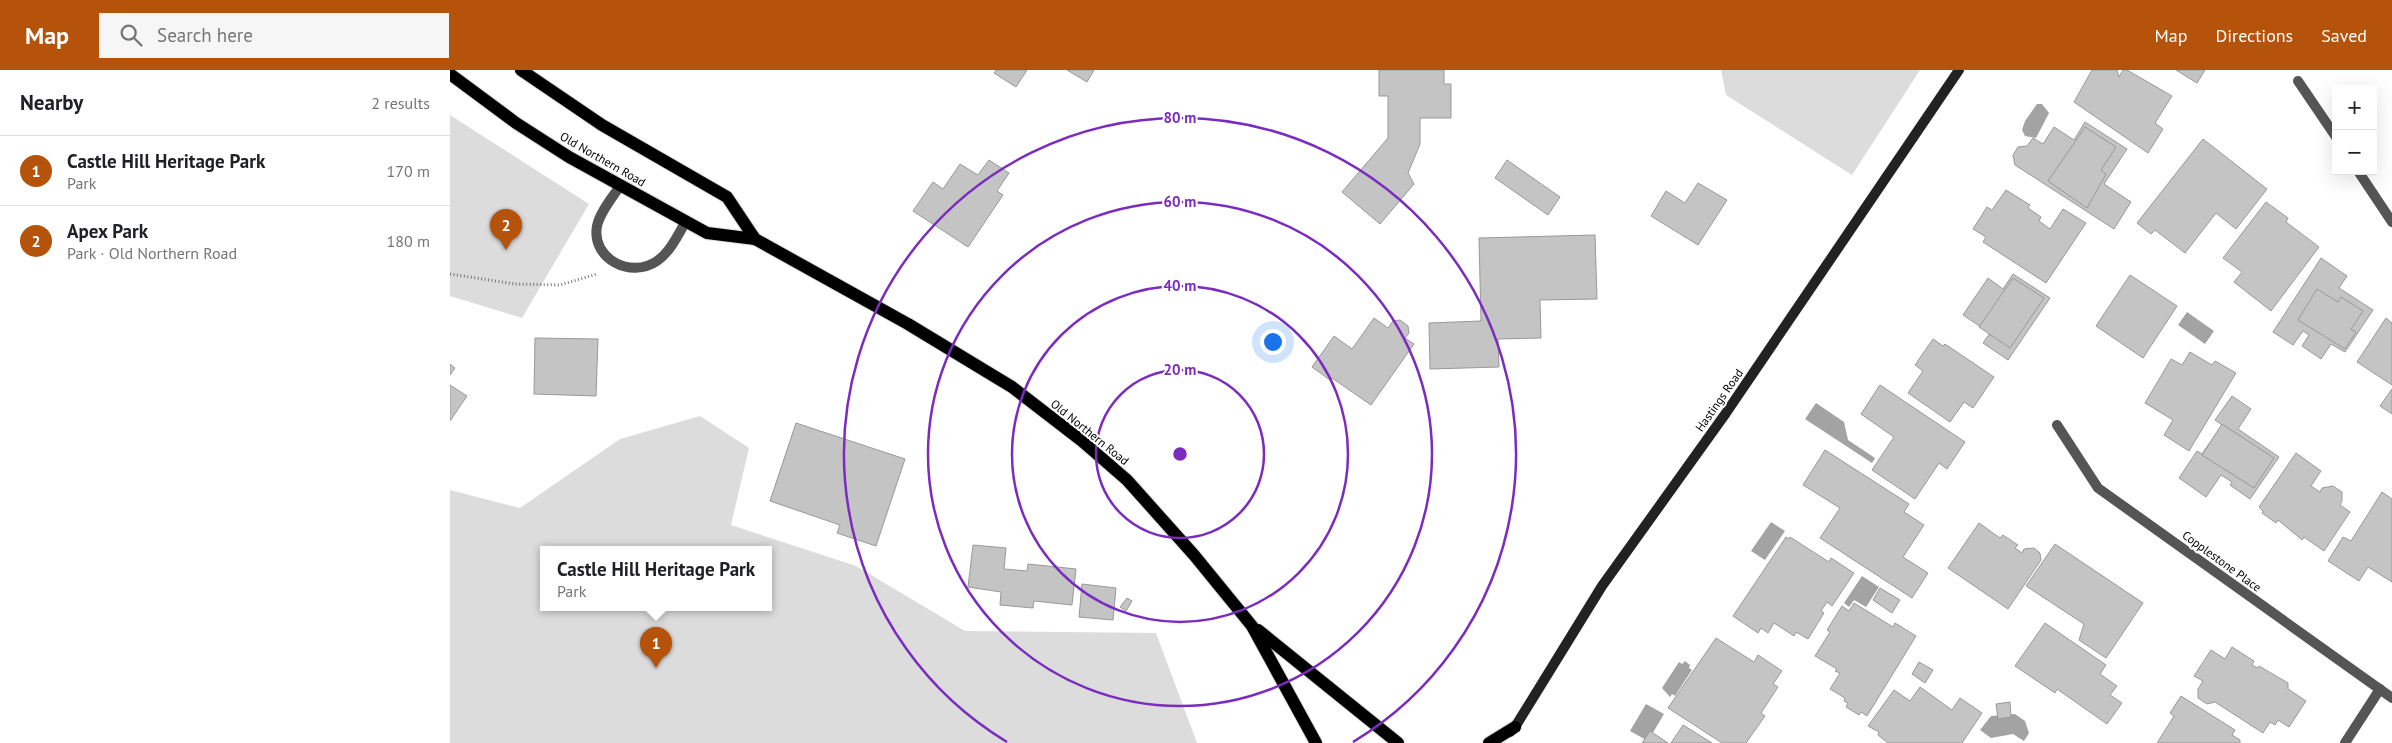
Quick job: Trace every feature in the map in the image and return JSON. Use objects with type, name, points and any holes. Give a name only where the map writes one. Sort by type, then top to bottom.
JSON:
[{"type":"main road","name":"Old Northern Road","points":[[521,70],[602,125],[726,197],[755,239]]},
{"type":"main road","name":"Hastings Road","points":[[1498,743],[1515,726],[1602,586],[1731,405],[1959,70]]},
{"type":"main road","name":"Old Northern Road","points":[[450,74],[516,123],[569,157],[620,186],[707,233],[755,239],[908,324],[1012,387],[1082,441],[1127,480],[1194,555],[1252,626],[1316,743]]},
{"type":"main road","points":[[1252,626],[1398,743]]},
{"type":"main road","points":[[1489,743],[1515,726]]},
{"type":"main road","points":[[1507,743],[1515,726]]},
{"type":"street","points":[[2298,81],[2332,131]]},
{"type":"street","points":[[2361,175],[2392,222]]},
{"type":"street","points":[[620,186],[599,220],[597,244],[611,262],[625,267],[638,268],[656,262],[672,244],[686,221]]},
{"type":"street","name":"Copplestone Place","points":[[2057,425],[2098,488],[2392,698]]},
{"type":"street","points":[[2345,743],[2380,689]]},
{"type":"path","points":[[450,274],[515,284],[560,284],[625,267]]},
{"type":"shaded area","points":[[1721,70],[1920,70],[1852,175],[1726,95]]},
{"type":"shaded area","points":[[2037,104],[2042,104],[2049,113],[2036,138],[2025,136],[2022,130],[2025,121]]},
{"type":"shaded area","points":[[450,115],[589,204],[522,318],[450,296]]},
{"type":"shaded area","points":[[2187,312],[2214,331],[2205,344],[2178,325]]},
{"type":"shaded area","points":[[1816,403],[1844,422],[1848,440],[1875,458],[1872,463],[1805,419]]},
{"type":"shaded area","points":[[700,416],[749,448],[731,525],[856,566],[965,631],[1156,633],[1197,743],[450,743],[450,490],[520,508],[620,439]]},
{"type":"shaded area","points":[[1771,522],[1785,531],[1765,560],[1751,551]]},
{"type":"shaded area","points":[[1862,576],[1879,587],[1866,607],[1854,600],[1849,607],[1844,603]]},
{"type":"shaded area","points":[[1685,661],[1692,670],[1675,696],[1672,694],[1670,697],[1662,688],[1679,662],[1682,664]]},
{"type":"shaded area","points":[[1646,704],[1664,714],[1648,741],[1630,731]]},
{"type":"shaded area","points":[[2015,714],[2025,721],[2029,733],[2024,741],[2013,734],[1991,738],[1980,730],[1991,716]]},
{"type":"building","points":[[996,70],[1027,70],[1016,87],[994,73]]},
{"type":"building","points":[[1067,70],[1094,70],[1087,82]]},
{"type":"building","points":[[1379,70],[1444,70],[1444,84],[1451,84],[1451,118],[1420,118],[1420,144],[1408,173],[1414,184],[1380,224],[1342,192],[1388,138],[1388,96],[1379,96]]},
{"type":"building","points":[[2092,70],[2117,70],[2119,77],[2123,70],[2127,70],[2172,96],[2155,123],[2163,129],[2148,153],[2074,102]]},
{"type":"building","points":[[2176,70],[2205,70],[2197,83]]},
{"type":"building","points":[[2085,122],[2127,149],[2104,184],[2131,202],[2114,229],[2015,165],[2013,155],[2018,147],[2027,146],[2033,138],[2043,144],[2054,127],[2074,140]]},
{"type":"building","points":[[2085,127],[2116,147],[2101,170],[2106,174],[2087,208],[2048,181]]},
{"type":"building","points":[[2203,139],[2267,189],[2236,229],[2216,213],[2185,253],[2155,230],[2151,234],[2137,223]]},
{"type":"building","points":[[989,160],[1009,173],[997,191],[1003,195],[968,247],[913,211],[933,182],[943,189],[960,164],[978,175]]},
{"type":"building","points":[[1507,160],[1560,197],[1548,215],[1495,178]]},
{"type":"building","points":[[1698,183],[1727,200],[1698,245],[1651,216],[1666,191],[1685,203]]},
{"type":"building","points":[[2006,190],[2030,205],[2028,208],[2041,217],[2039,221],[2050,229],[2063,209],[2086,223],[2046,283],[1983,242],[1986,237],[1973,229],[1987,207],[1992,210]]},
{"type":"building","points":[[2266,202],[2288,218],[2286,222],[2319,247],[2271,311],[2234,282],[2242,272],[2223,258]]},
{"type":"building","points":[[1595,235],[1597,299],[1540,300],[1541,338],[1498,339],[1499,367],[1430,369],[1429,323],[1481,321],[1479,238]]},
{"type":"building","points":[[2321,258],[2347,276],[2339,288],[2373,310],[2345,352],[2331,344],[2321,359],[2302,346],[2309,335],[2303,331],[2293,345],[2273,332]]},
{"type":"building","points":[[2013,274],[2050,298],[2008,360],[1983,343],[1990,333],[1963,315],[1988,278],[2003,289]]},
{"type":"building","points":[[2130,275],[2177,306],[2143,358],[2096,326]]},
{"type":"building","points":[[2013,278],[2044,298],[2010,348],[1979,327]]},
{"type":"building","points":[[2317,289],[2338,302],[2341,297],[2363,311],[2351,329],[2356,332],[2345,349],[2298,320]]},
{"type":"building","points":[[1374,318],[1388,328],[1393,321],[1400,320],[1408,326],[1409,333],[1405,338],[1414,344],[1371,405],[1332,378],[1330,380],[1312,367],[1334,336],[1352,349]]},
{"type":"building","points":[[2386,318],[2392,323],[2392,385],[2357,362]]},
{"type":"building","points":[[535,338],[598,339],[596,396],[534,394]]},
{"type":"building","points":[[1933,339],[1943,346],[1945,344],[1994,377],[1973,408],[1964,402],[1950,422],[1908,393],[1923,371],[1915,365]]},
{"type":"building","points":[[2190,352],[2212,365],[2215,361],[2236,373],[2189,451],[2164,435],[2173,420],[2145,403],[2171,359],[2182,365]]},
{"type":"building","points":[[450,364],[455,368],[450,375]]},
{"type":"building","points":[[450,385],[467,396],[450,421]]},
{"type":"building","points":[[1880,385],[1965,442],[1947,469],[1939,463],[1915,499],[1872,470],[1894,437],[1861,414]]},
{"type":"building","points":[[2392,389],[2392,414],[2380,406]]},
{"type":"building","points":[[2232,396],[2251,409],[2238,429],[2279,457],[2250,499],[2230,485],[2232,482],[2221,475],[2206,497],[2179,478],[2197,451],[2202,454],[2222,425],[2215,420]]},
{"type":"building","points":[[796,423],[905,459],[876,546],[837,533],[840,525],[770,501]]},
{"type":"building","points":[[2222,424],[2274,458],[2254,488],[2202,455]]},
{"type":"building","points":[[1825,450],[1909,504],[1904,512],[1924,525],[1903,557],[1928,573],[1912,598],[1820,538],[1840,508],[1803,485]]},
{"type":"building","points":[[2296,453],[2321,471],[2311,486],[2320,492],[2322,488],[2333,486],[2342,492],[2340,505],[2350,512],[2324,551],[2304,537],[2302,540],[2278,520],[2276,523],[2262,513],[2263,511],[2259,507]]},
{"type":"building","points":[[2382,492],[2392,499],[2392,582],[2368,567],[2359,581],[2328,561],[2343,537],[2351,541]]},
{"type":"building","points":[[1979,523],[2000,538],[2003,535],[2018,545],[2015,548],[2022,553],[2024,549],[2034,548],[2040,553],[2041,560],[2008,609],[1948,568]]},
{"type":"building","points":[[1786,537],[1789,539],[1790,537],[1829,562],[1831,558],[1854,573],[1832,606],[1827,602],[1821,611],[1824,613],[1808,639],[1796,632],[1794,636],[1774,623],[1768,633],[1761,628],[1758,633],[1733,616]]},
{"type":"building","points":[[2055,544],[2143,603],[2106,658],[2079,640],[2084,624],[2026,586]]},
{"type":"building","points":[[973,545],[1006,548],[1004,569],[1027,571],[1028,564],[1076,569],[1072,605],[1034,601],[1033,608],[1000,605],[1001,592],[968,587]]},
{"type":"building","points":[[1082,584],[1116,588],[1113,620],[1079,617]]},
{"type":"building","points":[[1880,588],[1900,600],[1892,613],[1873,600]]},
{"type":"building","points":[[1127,598],[1132,601],[1126,611],[1120,607]]},
{"type":"building","points":[[1854,603],[1893,627],[1895,623],[1916,636],[1867,716],[1861,712],[1859,715],[1846,707],[1848,703],[1844,701],[1845,698],[1830,689],[1840,673],[1835,671],[1837,669],[1815,656],[1830,632],[1827,630],[1842,606],[1849,611]]},
{"type":"building","points":[[2045,623],[2106,665],[2100,674],[2117,686],[2110,695],[2122,703],[2107,724],[2057,689],[2055,693],[2015,666]]},
{"type":"building","points":[[1716,638],[1754,662],[1758,655],[1782,671],[1773,684],[1778,687],[1761,713],[1765,716],[1746,743],[1722,743],[1668,708]]},
{"type":"building","points":[[2232,647],[2254,661],[2252,665],[2257,668],[2259,666],[2288,683],[2288,689],[2306,701],[2289,727],[2278,720],[2275,725],[2270,722],[2263,733],[2215,702],[2207,704],[2198,698],[2198,689],[2203,681],[2194,676],[2211,650],[2225,659]]},
{"type":"building","points":[[1919,662],[1933,670],[1925,683],[1912,674]]},
{"type":"building","points":[[1920,687],[1952,710],[1960,698],[1982,713],[1962,743],[1888,743],[1878,735],[1879,732],[1868,726],[1894,690],[1910,701]]},
{"type":"building","points":[[2181,696],[2235,730],[2232,735],[2240,740],[2240,743],[2157,743],[2174,716],[2170,713]]},
{"type":"building","points":[[2010,702],[2011,717],[1998,719],[1996,704]]},
{"type":"building","points":[[1683,725],[1712,743],[1671,743]]},
{"type":"building","points":[[1650,731],[1668,743],[1642,743]]},
{"type":"place","name":"Apex Park","points":[[506,250]]},
{"type":"place","name":"Castle Hill Heritage Park","points":[[656,668]]}]
